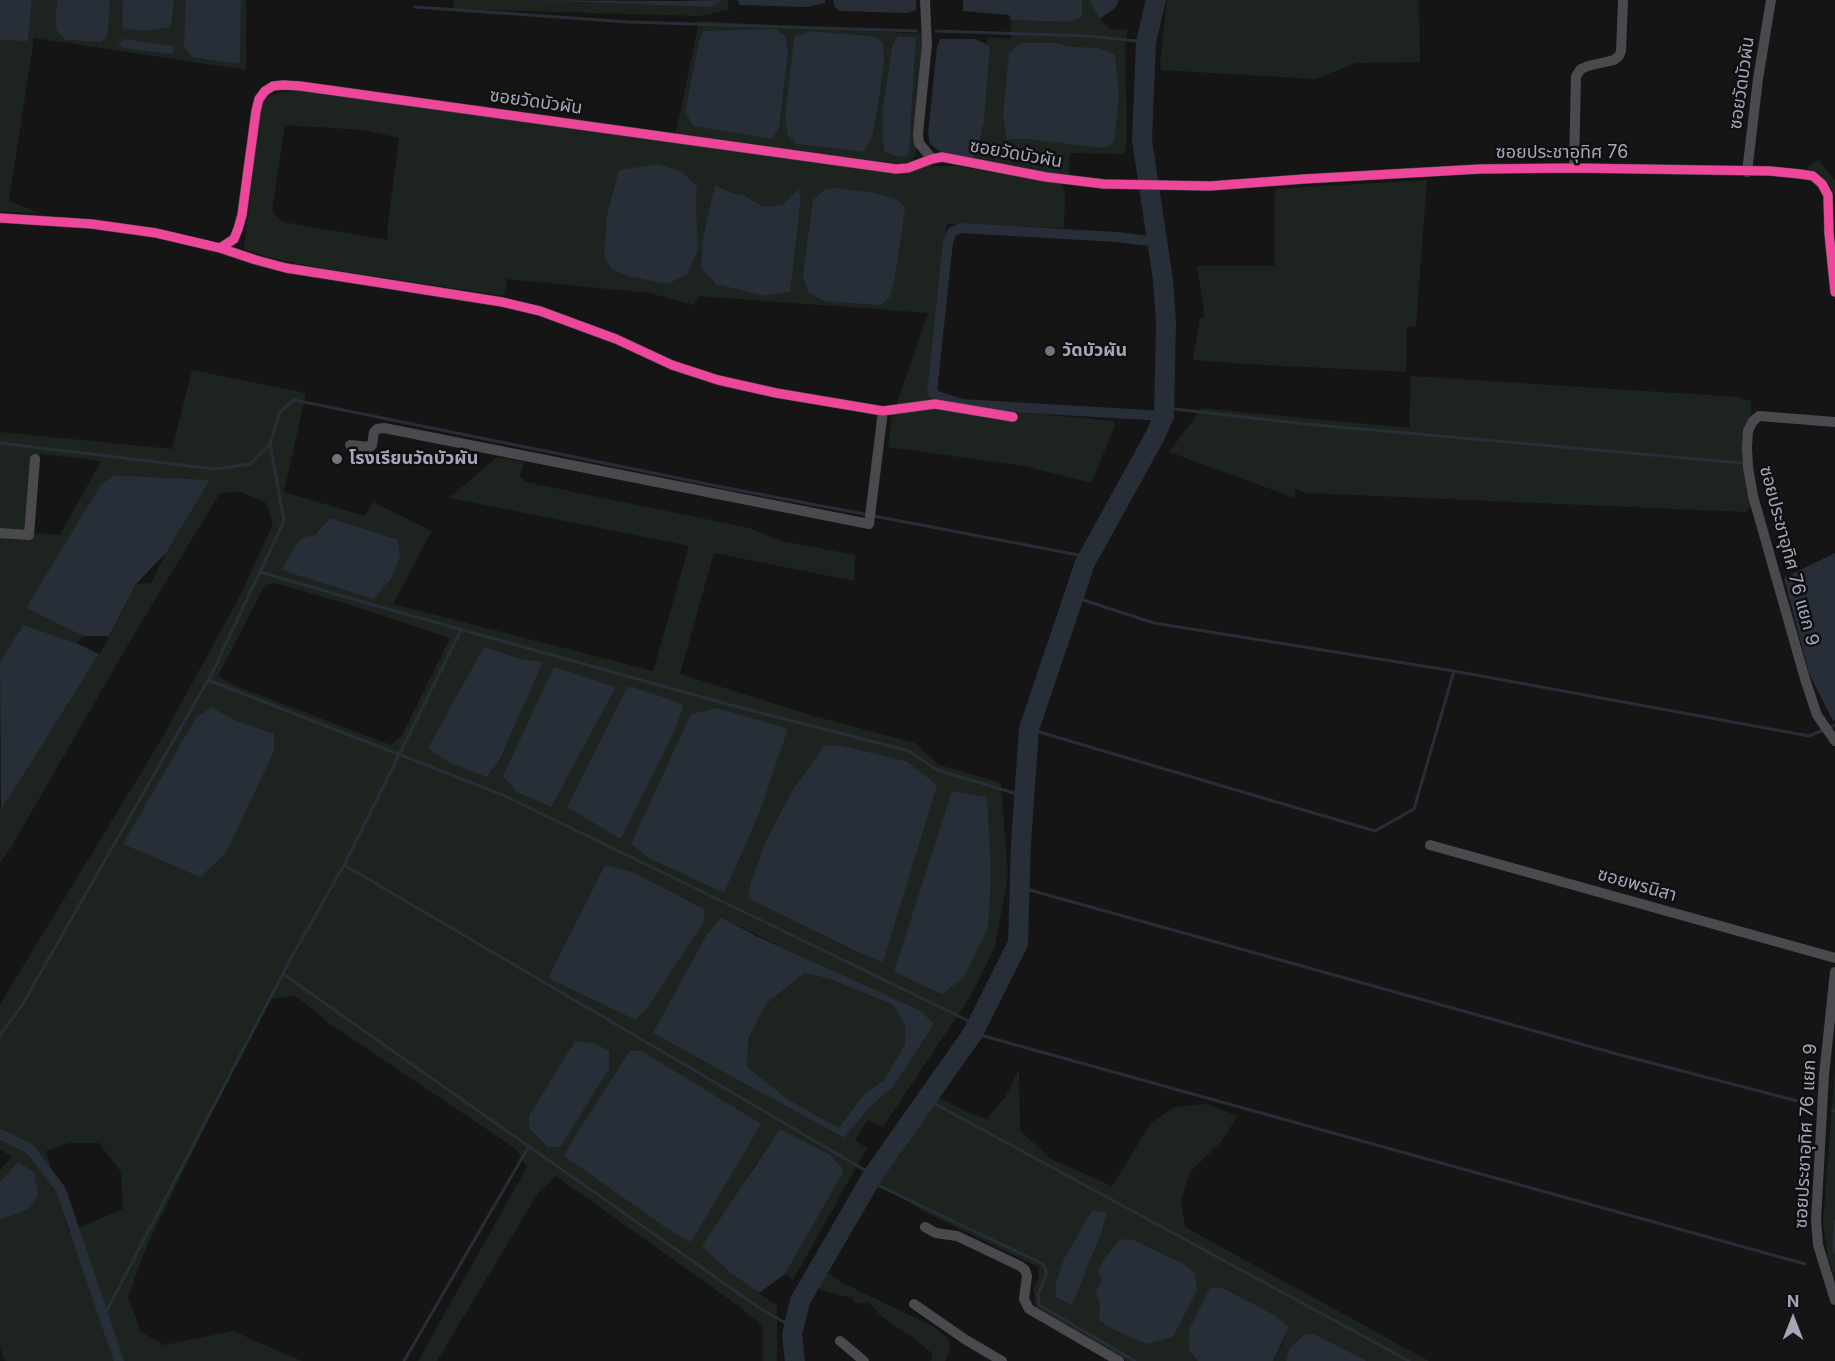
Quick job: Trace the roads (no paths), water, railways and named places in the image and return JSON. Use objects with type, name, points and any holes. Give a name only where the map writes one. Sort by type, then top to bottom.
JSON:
[{"type":"street","points":[[925,0],[927,44],[918,134],[919,143],[932,159]]},
{"type":"street","points":[[1574,168],[1576,76],[1581,69],[1614,60],[1619,56],[1623,0]]},
{"type":"street","name":"ซอยวัดบัวผัน","points":[[1747,171],[1758,79],[1771,0]]},
{"type":"street","name":"ซอยวัดบัวผัน","points":[[220,248],[234,239],[242,215],[256,111],[260,99],[264,91],[273,86],[283,85],[896,169],[908,168],[932,159],[942,158],[1046,177],[1104,184],[1191,186]]},
{"type":"street","name":"ซอยประชาอุทิศ 76","points":[[1191,186],[1458,170],[1574,168],[1800,174],[1813,177],[1822,184],[1828,195],[1835,292]]},
{"type":"street","points":[[0,218],[92,224],[156,233],[220,248],[286,268],[502,302],[540,311],[616,339],[672,365],[718,380],[776,393],[883,411],[935,404],[1013,417]]},
{"type":"street","points":[[350,445],[370,447],[374,432],[384,428],[870,524],[883,411]]},
{"type":"street","name":"ซอยประชาอุทิศ 76 แยก 9","points":[[1835,422],[1759,416],[1753,421],[1748,431],[1748,467],[1753,496],[1817,715],[1835,741]]},
{"type":"street","points":[[0,533],[29,535],[35,459]]},
{"type":"street","name":"ซอยพรนิสา","points":[[1430,845],[1835,958]]},
{"type":"street","name":"ซอยประชาอุทิศ 76 แยก 9","points":[[1835,972],[1824,1075],[1816,1220],[1818,1245],[1835,1300]]},
{"type":"street","points":[[925,1227],[936,1233],[951,1234],[966,1239],[1020,1266],[1025,1270],[1027,1276],[1024,1299],[1029,1308],[1119,1361]]},
{"type":"street","points":[[914,1304],[966,1340],[1002,1361]]},
{"type":"street","points":[[840,1341],[864,1361]]},
{"type":"waterway","points":[[795,1361],[792,1335],[800,1301],[873,1175],[973,1033],[1018,943],[1021,843],[1029,729],[1085,563],[1164,416],[1166,323],[1163,280],[1142,140],[1146,42],[1156,0]]},
{"type":"waterway","points":[[415,7],[629,22],[917,31]]},
{"type":"waterway","points":[[936,31],[1089,36],[1146,42]]},
{"type":"waterway","points":[[1157,242],[1117,237],[961,228],[952,232],[948,242],[932,392],[937,396],[962,404],[1164,416]]},
{"type":"waterway","points":[[0,1035],[22,1005],[212,673],[284,521],[270,444],[280,412],[294,400],[722,487],[1089,557]]},
{"type":"waterway","points":[[1166,408],[1306,424],[1741,463]]},
{"type":"waterway","points":[[0,443],[215,469],[250,464],[270,444]]},
{"type":"waterway","points":[[260,572],[723,703],[909,751],[937,770],[1024,796]]},
{"type":"waterway","points":[[1074,597],[1154,623],[1454,671],[1809,736],[1835,725]]},
{"type":"waterway","points":[[104,1316],[291,958],[344,865],[461,630]]},
{"type":"waterway","points":[[1029,729],[1375,831],[1414,809],[1454,671]]},
{"type":"waterway","points":[[208,680],[503,795],[977,1025]]},
{"type":"waterway","points":[[344,865],[873,1175]]},
{"type":"waterway","points":[[1019,887],[1617,1054],[1813,1105]]},
{"type":"waterway","points":[[283,974],[758,1307],[794,1328]]},
{"type":"waterway","points":[[973,1033],[1805,1264]]},
{"type":"waterway","points":[[926,1099],[1409,1361]]},
{"type":"waterway","points":[[0,1134],[30,1149],[61,1190],[119,1361]]},
{"type":"waterway","points":[[404,1361],[529,1146]]},
{"type":"waterway","points":[[869,1181],[1043,1264],[1047,1273],[1038,1294],[1039,1305],[1135,1361]]},
{"type":"waterway","points":[[1835,1221],[1835,1252]]},
{"type":"place","name":"วัดบัวผัน","points":[[1050,351]]},
{"type":"place","name":"โรงเรียนวัดบัวผัน","points":[[337,459]]}]
